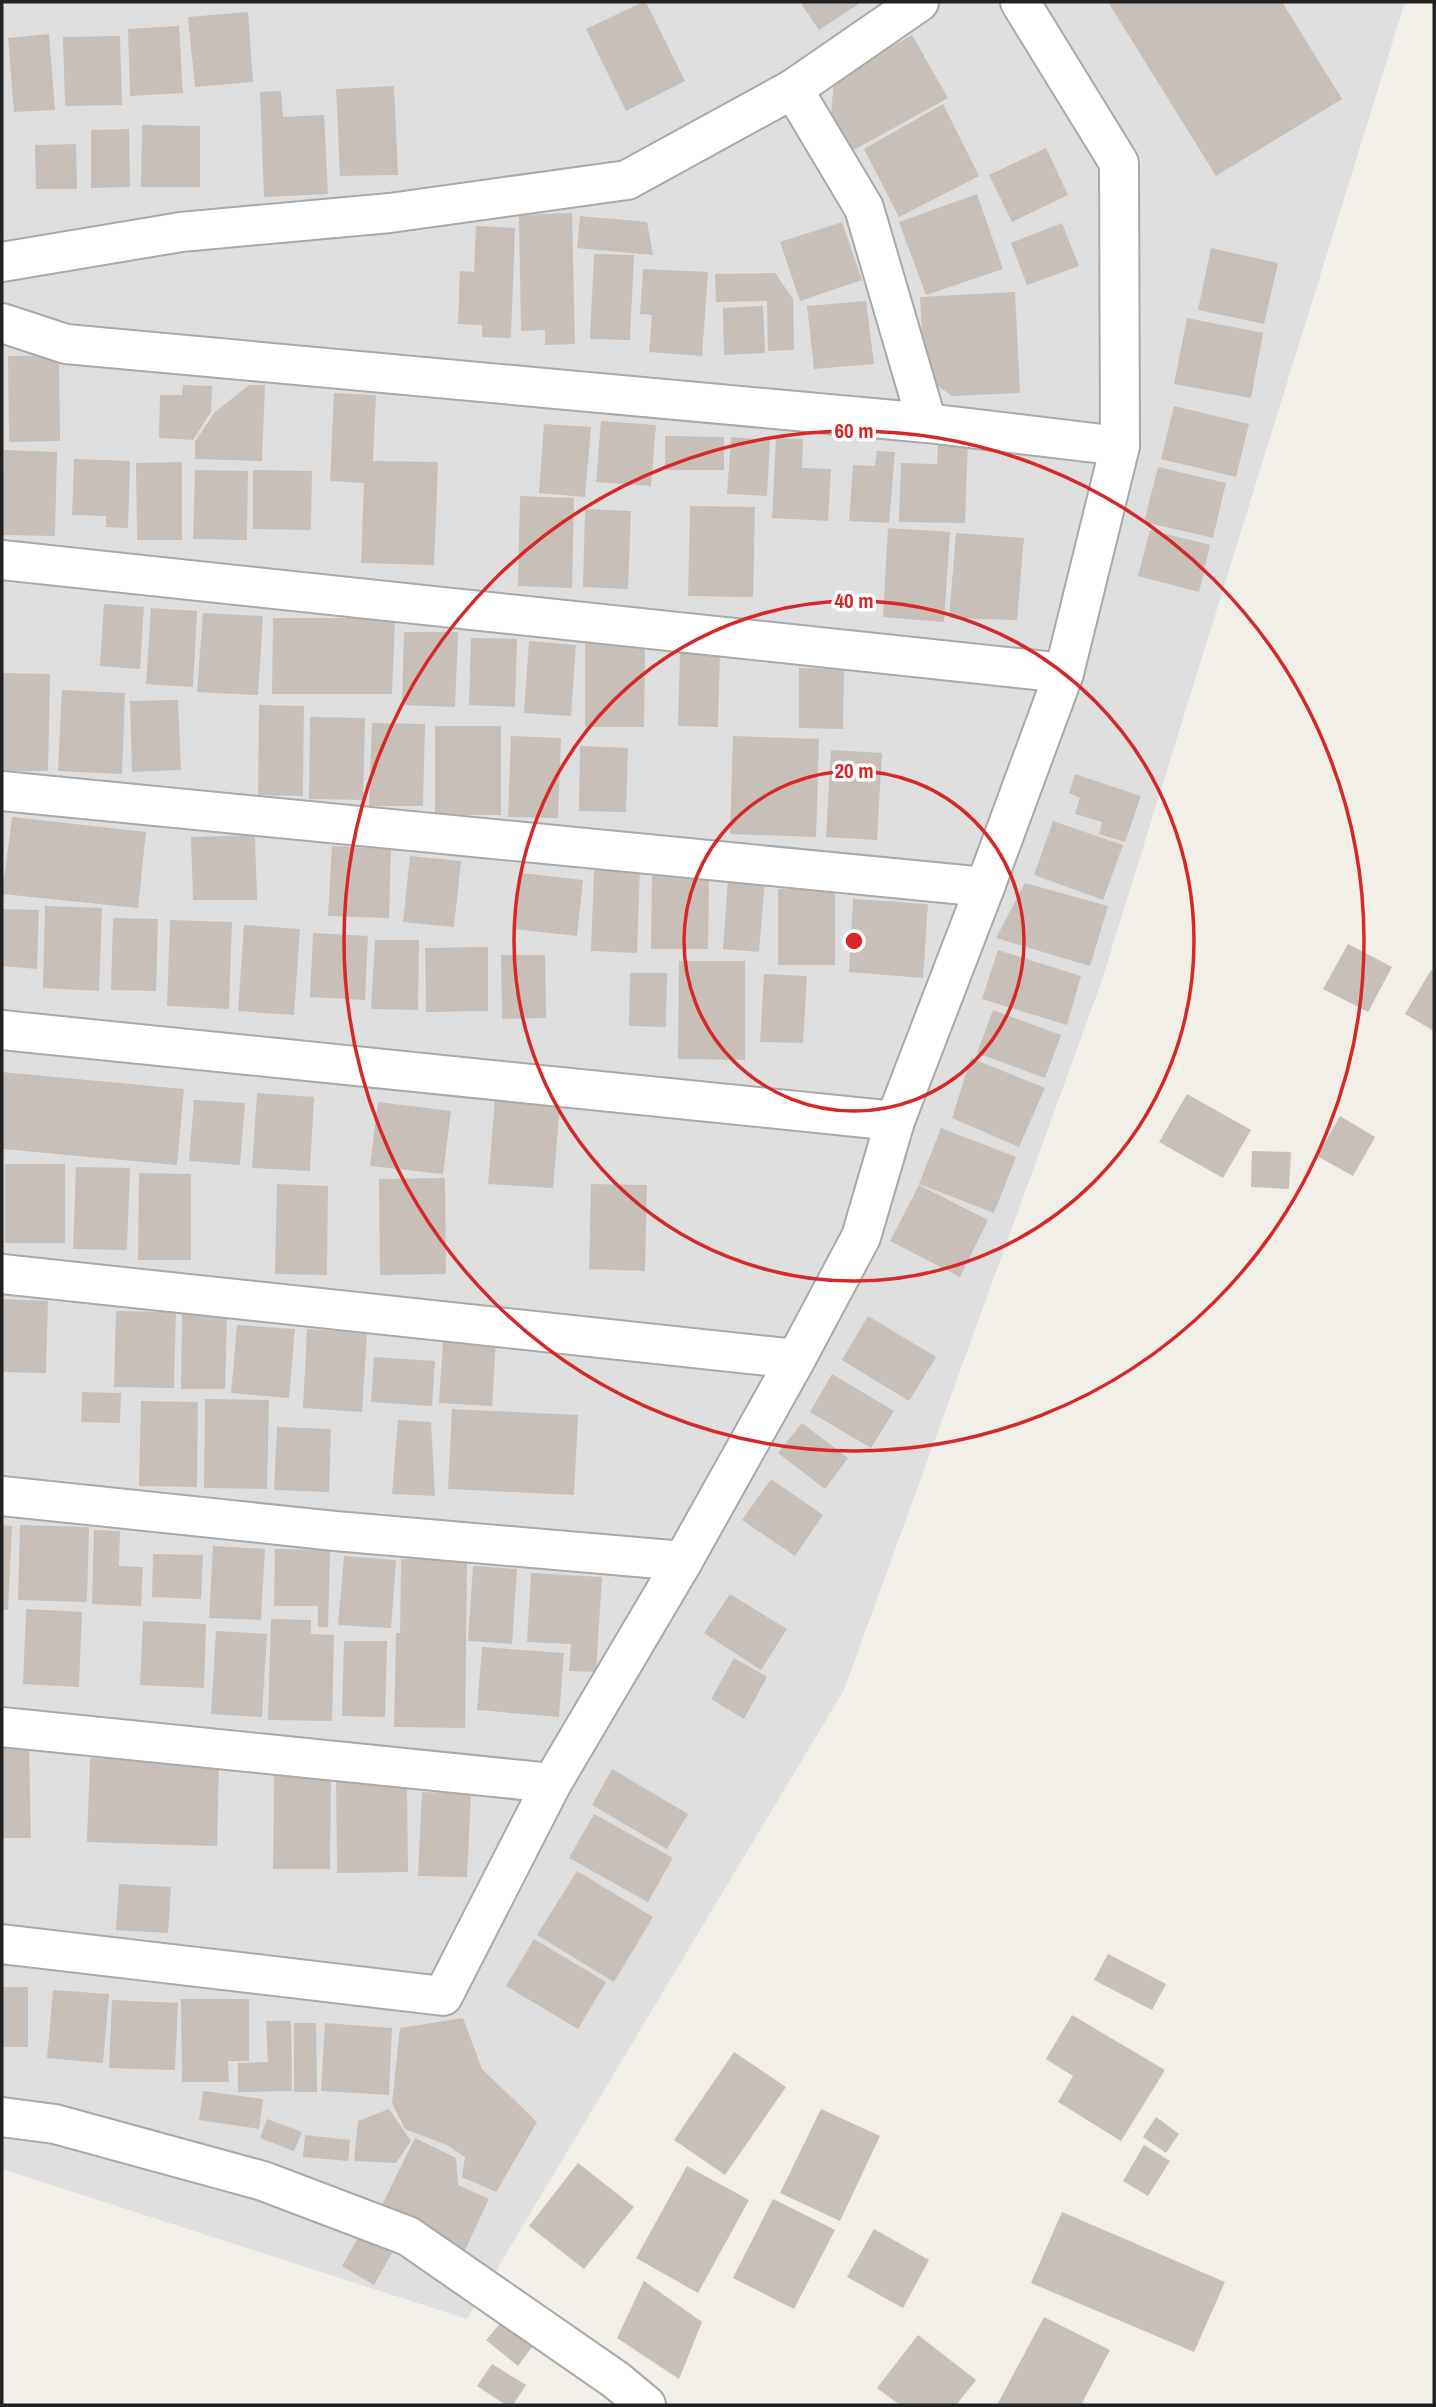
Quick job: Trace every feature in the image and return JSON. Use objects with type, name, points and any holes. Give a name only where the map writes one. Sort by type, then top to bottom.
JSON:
[{"type":"street","points":[[2,262],[181,232],[390,213],[627,180],[793,89],[919,2]]},
{"type":"street","points":[[2,1944],[443,1996],[552,1783],[683,1561],[861,1237],[895,1121],[1064,673],[1120,446],[1119,163],[1020,2]]},
{"type":"street","points":[[793,89],[864,208],[927,423]]},
{"type":"street","points":[[2,323],[66,344],[927,423],[1120,446]]},
{"type":"street","points":[[2,560],[1064,673]]},
{"type":"street","points":[[2,791],[985,887]]},
{"type":"street","points":[[2,1030],[895,1121]]},
{"type":"street","points":[[2,1274],[796,1359]]},
{"type":"street","points":[[2,1496],[335,1531],[683,1561]]},
{"type":"street","points":[[2,1727],[552,1783]]},
{"type":"street","points":[[2,2117],[55,2124],[263,2181],[408,2236],[615,2380],[646,2405]]},
{"type":"shaded area","points":[[2,2],[1405,2],[1102,980],[844,1690],[467,2319],[2,2169]]},
{"type":"building","points":[[646,2],[685,81],[626,111],[586,29]]},
{"type":"building","points":[[800,2],[862,2],[819,30]]},
{"type":"building","points":[[1108,2],[1282,2],[1342,99],[1216,176]]},
{"type":"building","points":[[248,12],[253,82],[195,87],[188,17]]},
{"type":"building","points":[[179,26],[183,93],[130,96],[128,29]]},
{"type":"building","points":[[49,34],[55,110],[14,112],[8,38]]},
{"type":"building","points":[[912,35],[948,98],[852,151],[831,114],[834,79]]},
{"type":"building","points":[[120,36],[122,105],[65,106],[63,37]]},
{"type":"building","points":[[394,86],[398,175],[340,176],[336,89]]},
{"type":"building","points":[[281,91],[283,117],[324,115],[328,194],[264,197],[260,92]]},
{"type":"building","points":[[943,104],[979,176],[899,217],[864,149]]},
{"type":"building","points":[[142,125],[200,126],[200,187],[141,187]]},
{"type":"building","points":[[129,129],[130,187],[91,188],[91,130]]},
{"type":"building","points":[[76,144],[77,189],[36,189],[35,145]]},
{"type":"building","points":[[1046,148],[1068,195],[1012,222],[989,175]]},
{"type":"building","points":[[977,194],[1003,269],[926,295],[899,222]]},
{"type":"building","points":[[572,213],[575,344],[545,345],[545,330],[521,331],[519,215]]},
{"type":"building","points":[[580,216],[647,222],[653,255],[577,248]]},
{"type":"building","points":[[842,222],[862,280],[800,301],[780,242]]},
{"type":"building","points":[[1062,223],[1079,266],[1027,285],[1011,243]]},
{"type":"building","points":[[476,226],[515,228],[511,338],[482,337],[482,325],[458,324],[460,271],[474,272]]},
{"type":"building","points":[[1211,248],[1278,263],[1264,324],[1198,310]]},
{"type":"building","points":[[594,254],[634,255],[630,340],[590,339]]},
{"type":"building","points":[[643,269],[708,272],[702,356],[649,352],[652,315],[640,314]]},
{"type":"building","points":[[775,273],[793,299],[794,350],[768,351],[767,301],[716,302],[715,274]]},
{"type":"building","points":[[1015,292],[1020,393],[952,396],[924,376],[920,297]]},
{"type":"building","points":[[866,301],[874,364],[814,369],[807,306]]},
{"type":"building","points":[[763,306],[765,353],[724,355],[723,308]]},
{"type":"building","points":[[1187,318],[1263,333],[1251,398],[1174,384]]},
{"type":"building","points":[[59,355],[60,441],[9,442],[8,356]]},
{"type":"building","points":[[183,385],[212,386],[211,412],[193,440],[159,438],[160,395],[182,395]]},
{"type":"building","points":[[249,385],[265,385],[262,461],[195,459],[195,442],[214,413]]},
{"type":"building","points":[[334,393],[376,395],[373,461],[438,462],[434,565],[361,563],[364,483],[330,481]]},
{"type":"building","points":[[1174,406],[1249,424],[1236,477],[1161,459]]},
{"type":"building","points":[[601,421],[656,425],[651,486],[596,482]]},
{"type":"building","points":[[544,424],[591,427],[585,497],[539,493]]},
{"type":"building","points":[[665,436],[724,437],[724,470],[665,470]]},
{"type":"building","points":[[731,437],[770,440],[767,496],[727,494]]},
{"type":"building","points":[[776,438],[803,439],[802,468],[831,469],[828,521],[772,518]]},
{"type":"building","points":[[938,440],[968,441],[965,523],[899,522],[901,463],[937,464]]},
{"type":"building","points":[[4,450],[57,452],[55,536],[2,535]]},
{"type":"building","points":[[877,451],[895,452],[889,523],[849,521],[853,465],[875,466]]},
{"type":"building","points":[[74,459],[130,461],[128,528],[106,527],[106,516],[72,515]]},
{"type":"building","points":[[182,462],[182,540],[137,540],[136,463]]},
{"type":"building","points":[[1158,467],[1226,483],[1213,538],[1144,522]]},
{"type":"building","points":[[195,470],[248,471],[247,540],[193,539]]},
{"type":"building","points":[[253,470],[312,471],[311,530],[253,529]]},
{"type":"building","points":[[520,496],[574,498],[572,588],[518,586]]},
{"type":"building","points":[[690,506],[755,507],[753,597],[688,596]]},
{"type":"building","points":[[585,509],[631,511],[628,589],[583,587]]},
{"type":"building","points":[[888,528],[950,532],[944,622],[883,617]]},
{"type":"building","points":[[1150,530],[1210,545],[1199,592],[1138,576]]},
{"type":"building","points":[[956,533],[1024,538],[1017,620],[949,618]]},
{"type":"building","points":[[104,604],[144,607],[140,669],[100,666]]},
{"type":"building","points":[[151,608],[197,611],[193,687],[146,684]]},
{"type":"building","points":[[203,613],[263,616],[258,695],[197,692]]},
{"type":"building","points":[[273,618],[395,618],[392,694],[272,694]]},
{"type":"building","points":[[404,632],[458,632],[455,707],[402,705]]},
{"type":"building","points":[[471,638],[517,639],[515,707],[469,705]]},
{"type":"building","points":[[529,641],[576,645],[571,716],[524,713]]},
{"type":"building","points":[[585,643],[645,644],[644,727],[585,727]]},
{"type":"building","points":[[680,652],[720,653],[718,727],[678,726]]},
{"type":"building","points":[[799,668],[844,669],[843,729],[799,728]]},
{"type":"building","points":[[2,673],[50,674],[48,771],[2,771]]},
{"type":"building","points":[[62,690],[125,693],[122,774],[58,771]]},
{"type":"building","points":[[178,700],[181,770],[132,772],[130,701]]},
{"type":"building","points":[[259,705],[304,706],[303,796],[258,795]]},
{"type":"building","points":[[310,717],[365,718],[363,800],[309,799]]},
{"type":"building","points":[[372,723],[425,724],[423,806],[369,806]]},
{"type":"building","points":[[435,726],[501,726],[501,815],[435,815]]},
{"type":"building","points":[[511,736],[561,738],[558,818],[508,817]]},
{"type":"building","points":[[733,736],[819,739],[816,837],[730,834]]},
{"type":"building","points":[[580,746],[628,748],[626,812],[579,811]]},
{"type":"building","points":[[831,750],[882,753],[877,840],[826,837]]},
{"type":"building","points":[[1075,774],[1141,796],[1125,842],[1099,834],[1102,822],[1075,814],[1080,798],[1069,793]]},
{"type":"building","points":[[12,817],[146,832],[138,908],[2,894]]},
{"type":"building","points":[[1053,821],[1123,845],[1103,900],[1034,875]]},
{"type":"building","points":[[255,835],[257,900],[193,900],[191,837]]},
{"type":"building","points":[[332,846],[391,849],[389,918],[328,916]]},
{"type":"building","points":[[410,856],[461,861],[454,927],[403,922]]},
{"type":"building","points":[[594,869],[640,871],[637,953],[591,951]]},
{"type":"building","points":[[521,873],[583,880],[577,936],[515,929]]},
{"type":"building","points":[[652,876],[709,877],[708,949],[651,949]]},
{"type":"building","points":[[728,879],[765,882],[759,952],[723,949]]},
{"type":"building","points":[[1025,883],[1108,906],[1090,966],[996,938]]},
{"type":"building","points":[[778,889],[835,889],[835,965],[778,965]]},
{"type":"building","points":[[853,899],[928,904],[923,978],[849,972]]},
{"type":"building","points":[[45,906],[102,908],[99,991],[43,988]]},
{"type":"building","points":[[2,909],[39,910],[37,969],[2,966]]},
{"type":"building","points":[[113,918],[158,919],[156,991],[111,990]]},
{"type":"building","points":[[170,920],[232,922],[229,1009],[167,1006]]},
{"type":"building","points":[[244,925],[300,929],[294,1015],[238,1011]]},
{"type":"building","points":[[313,933],[368,936],[365,1000],[310,997]]},
{"type":"building","points":[[375,940],[419,940],[418,1010],[371,1009]]},
{"type":"building","points":[[1348,944],[1392,967],[1368,1012],[1323,989]]},
{"type":"building","points":[[488,947],[488,1011],[426,1012],[425,948]]},
{"type":"building","points":[[998,950],[1081,976],[1067,1025],[982,999]]},
{"type":"building","points":[[501,955],[545,955],[546,1018],[502,1019]]},
{"type":"building","points":[[679,961],[745,961],[745,1060],[678,1059]]},
{"type":"building","points":[[1431,970],[1434,972],[1434,1031],[1405,1014]]},
{"type":"building","points":[[630,973],[667,973],[666,1027],[629,1026]]},
{"type":"building","points":[[764,974],[807,976],[803,1043],[760,1042]]},
{"type":"building","points":[[993,1010],[1061,1035],[1045,1078],[977,1053]]},
{"type":"building","points":[[971,1058],[1045,1088],[1019,1147],[952,1118]]},
{"type":"building","points":[[2,1072],[184,1089],[177,1165],[2,1149]]},
{"type":"building","points":[[257,1093],[314,1097],[310,1171],[252,1168]]},
{"type":"building","points":[[1187,1094],[1251,1130],[1223,1178],[1159,1142]]},
{"type":"building","points":[[194,1100],[245,1103],[240,1165],[189,1161]]},
{"type":"building","points":[[495,1100],[560,1105],[553,1188],[488,1184]]},
{"type":"building","points":[[378,1102],[451,1111],[443,1174],[370,1166]]},
{"type":"building","points":[[1340,1116],[1375,1137],[1353,1176],[1317,1156]]},
{"type":"building","points":[[941,1128],[1016,1157],[994,1213],[919,1184]]},
{"type":"building","points":[[1252,1151],[1291,1152],[1289,1189],[1251,1187]]},
{"type":"building","points":[[5,1164],[65,1164],[65,1243],[5,1243]]},
{"type":"building","points":[[76,1167],[130,1168],[127,1250],[73,1249]]},
{"type":"building","points":[[139,1173],[191,1174],[191,1260],[138,1260]]},
{"type":"building","points":[[445,1178],[446,1274],[380,1275],[379,1179]]},
{"type":"building","points":[[277,1184],[328,1186],[327,1275],[275,1274]]},
{"type":"building","points":[[591,1184],[647,1185],[645,1271],[589,1269]]},
{"type":"building","points":[[919,1185],[988,1220],[960,1277],[890,1241]]},
{"type":"building","points":[[2,1299],[48,1301],[46,1373],[2,1372]]},
{"type":"building","points":[[116,1311],[176,1312],[174,1388],[114,1387]]},
{"type":"building","points":[[182,1314],[227,1315],[225,1389],[181,1389]]},
{"type":"building","points":[[868,1316],[936,1357],[909,1401],[842,1360]]},
{"type":"building","points":[[237,1325],[295,1329],[289,1398],[231,1393]]},
{"type":"building","points":[[307,1329],[367,1333],[362,1412],[303,1408]]},
{"type":"building","points":[[443,1340],[496,1342],[492,1406],[439,1403]]},
{"type":"building","points":[[374,1357],[435,1361],[432,1406],[371,1402]]},
{"type":"building","points":[[832,1374],[894,1411],[871,1448],[810,1412]]},
{"type":"building","points":[[82,1392],[121,1393],[120,1423],[81,1422]]},
{"type":"building","points":[[205,1399],[269,1400],[267,1489],[204,1488]]},
{"type":"building","points":[[141,1401],[198,1402],[197,1487],[139,1486]]},
{"type":"building","points":[[452,1409],[578,1415],[574,1495],[448,1489]]},
{"type":"building","points":[[398,1420],[431,1422],[435,1496],[392,1494]]},
{"type":"building","points":[[802,1423],[848,1458],[825,1489],[778,1453]]},
{"type":"building","points":[[277,1427],[331,1429],[329,1492],[274,1490]]},
{"type":"building","points":[[771,1479],[823,1515],[795,1556],[742,1520]]},
{"type":"building","points":[[2,1525],[12,1526],[8,1610],[2,1610]]},
{"type":"building","points":[[20,1525],[89,1527],[87,1602],[18,1600]]},
{"type":"building","points":[[94,1530],[120,1531],[119,1566],[143,1567],[141,1606],[92,1604]]},
{"type":"building","points":[[213,1546],[265,1549],[261,1620],[209,1618]]},
{"type":"building","points":[[275,1549],[330,1550],[328,1627],[318,1627],[318,1606],[274,1606]]},
{"type":"building","points":[[153,1554],[203,1555],[201,1599],[152,1597]]},
{"type":"building","points":[[344,1556],[396,1560],[391,1628],[338,1625]]},
{"type":"building","points":[[401,1559],[467,1560],[465,1728],[394,1727]]},
{"type":"building","points":[[473,1566],[517,1569],[512,1644],[468,1641]]},
{"type":"building","points":[[531,1573],[602,1577],[596,1672],[569,1671],[571,1644],[527,1642]]},
{"type":"building","points":[[730,1594],[787,1629],[761,1670],[704,1633]]},
{"type":"building","points":[[26,1609],[82,1612],[79,1687],[23,1684]]},
{"type":"building","points":[[271,1619],[311,1620],[311,1634],[334,1635],[332,1721],[268,1720]]},
{"type":"building","points":[[143,1621],[206,1624],[204,1688],[140,1685]]},
{"type":"building","points":[[216,1631],[267,1634],[262,1717],[211,1714]]},
{"type":"building","points":[[344,1641],[387,1641],[385,1717],[342,1716]]},
{"type":"building","points":[[482,1647],[564,1653],[559,1717],[477,1710]]},
{"type":"building","points":[[734,1658],[767,1677],[744,1719],[711,1699]]},
{"type":"building","points":[[2,1747],[29,1747],[31,1838],[2,1838]]},
{"type":"building","points":[[90,1758],[219,1762],[217,1846],[87,1842]]},
{"type":"building","points":[[612,1769],[688,1814],[667,1849],[592,1805]]},
{"type":"building","points":[[274,1776],[331,1776],[330,1869],[273,1869]]},
{"type":"building","points":[[336,1779],[407,1779],[408,1872],[337,1873]]},
{"type":"building","points":[[422,1792],[471,1794],[467,1877],[418,1876]]},
{"type":"building","points":[[594,1814],[673,1858],[648,1902],[569,1858]]},
{"type":"building","points":[[577,1871],[653,1917],[614,1982],[537,1935]]},
{"type":"building","points":[[119,1884],[171,1887],[168,1933],[116,1930]]},
{"type":"building","points":[[534,1939],[606,1982],[578,2029],[506,1986]]},
{"type":"building","points":[[1108,1954],[1166,1984],[1152,2010],[1094,1980]]},
{"type":"building","points":[[2,1987],[28,1987],[28,2047],[2,2047]]},
{"type":"building","points":[[53,1990],[109,1994],[103,2063],[47,2058]]},
{"type":"building","points":[[181,1999],[249,1999],[249,2061],[228,2061],[229,2082],[182,2082]]},
{"type":"building","points":[[112,2000],[178,2003],[175,2070],[109,2068]]},
{"type":"building","points":[[1072,2015],[1165,2070],[1121,2141],[1058,2102],[1073,2076],[1046,2059]]},
{"type":"building","points":[[463,2018],[482,2069],[537,2122],[496,2192],[462,2177],[465,2157],[447,2145],[405,2129],[392,2103],[400,2028]]},
{"type":"building","points":[[266,2021],[291,2021],[292,2091],[238,2092],[238,2063],[268,2062]]},
{"type":"building","points":[[294,2023],[316,2023],[317,2092],[294,2092]]},
{"type":"building","points":[[325,2023],[392,2028],[389,2095],[321,2091]]},
{"type":"building","points":[[734,2052],[786,2087],[725,2175],[674,2140]]},
{"type":"building","points":[[203,2091],[263,2099],[259,2129],[199,2120]]},
{"type":"building","points":[[389,2109],[411,2141],[396,2163],[354,2161],[358,2121]]},
{"type":"building","points":[[821,2109],[880,2136],[840,2221],[780,2193]]},
{"type":"building","points":[[1156,2117],[1179,2134],[1166,2153],[1143,2137]]},
{"type":"building","points":[[267,2119],[302,2132],[294,2151],[260,2138]]},
{"type":"building","points":[[305,2135],[350,2140],[348,2161],[303,2157]]},
{"type":"building","points":[[415,2138],[456,2158],[458,2185],[489,2199],[464,2252],[379,2211]]},
{"type":"building","points":[[1144,2145],[1170,2161],[1148,2196],[1123,2181]]},
{"type":"building","points":[[578,2163],[634,2207],[584,2269],[529,2226]]},
{"type":"building","points":[[687,2166],[749,2200],[698,2293],[636,2258]]},
{"type":"building","points":[[773,2199],[835,2230],[794,2309],[733,2278]]},
{"type":"building","points":[[1062,2212],[1225,2282],[1194,2352],[1031,2283]]},
{"type":"building","points":[[874,2229],[929,2260],[903,2308],[847,2277]]},
{"type":"building","points":[[360,2234],[392,2253],[374,2285],[342,2266]]},
{"type":"building","points":[[644,2281],[702,2322],[679,2379],[617,2338]]},
{"type":"building","points":[[1044,2317],[1110,2350],[1081,2405],[997,2405]]},
{"type":"building","points":[[504,2319],[535,2343],[518,2366],[486,2340]]},
{"type":"building","points":[[918,2335],[976,2380],[956,2405],[900,2405],[877,2388]]},
{"type":"building","points":[[492,2364],[526,2385],[513,2405],[506,2405],[477,2386]]}]
